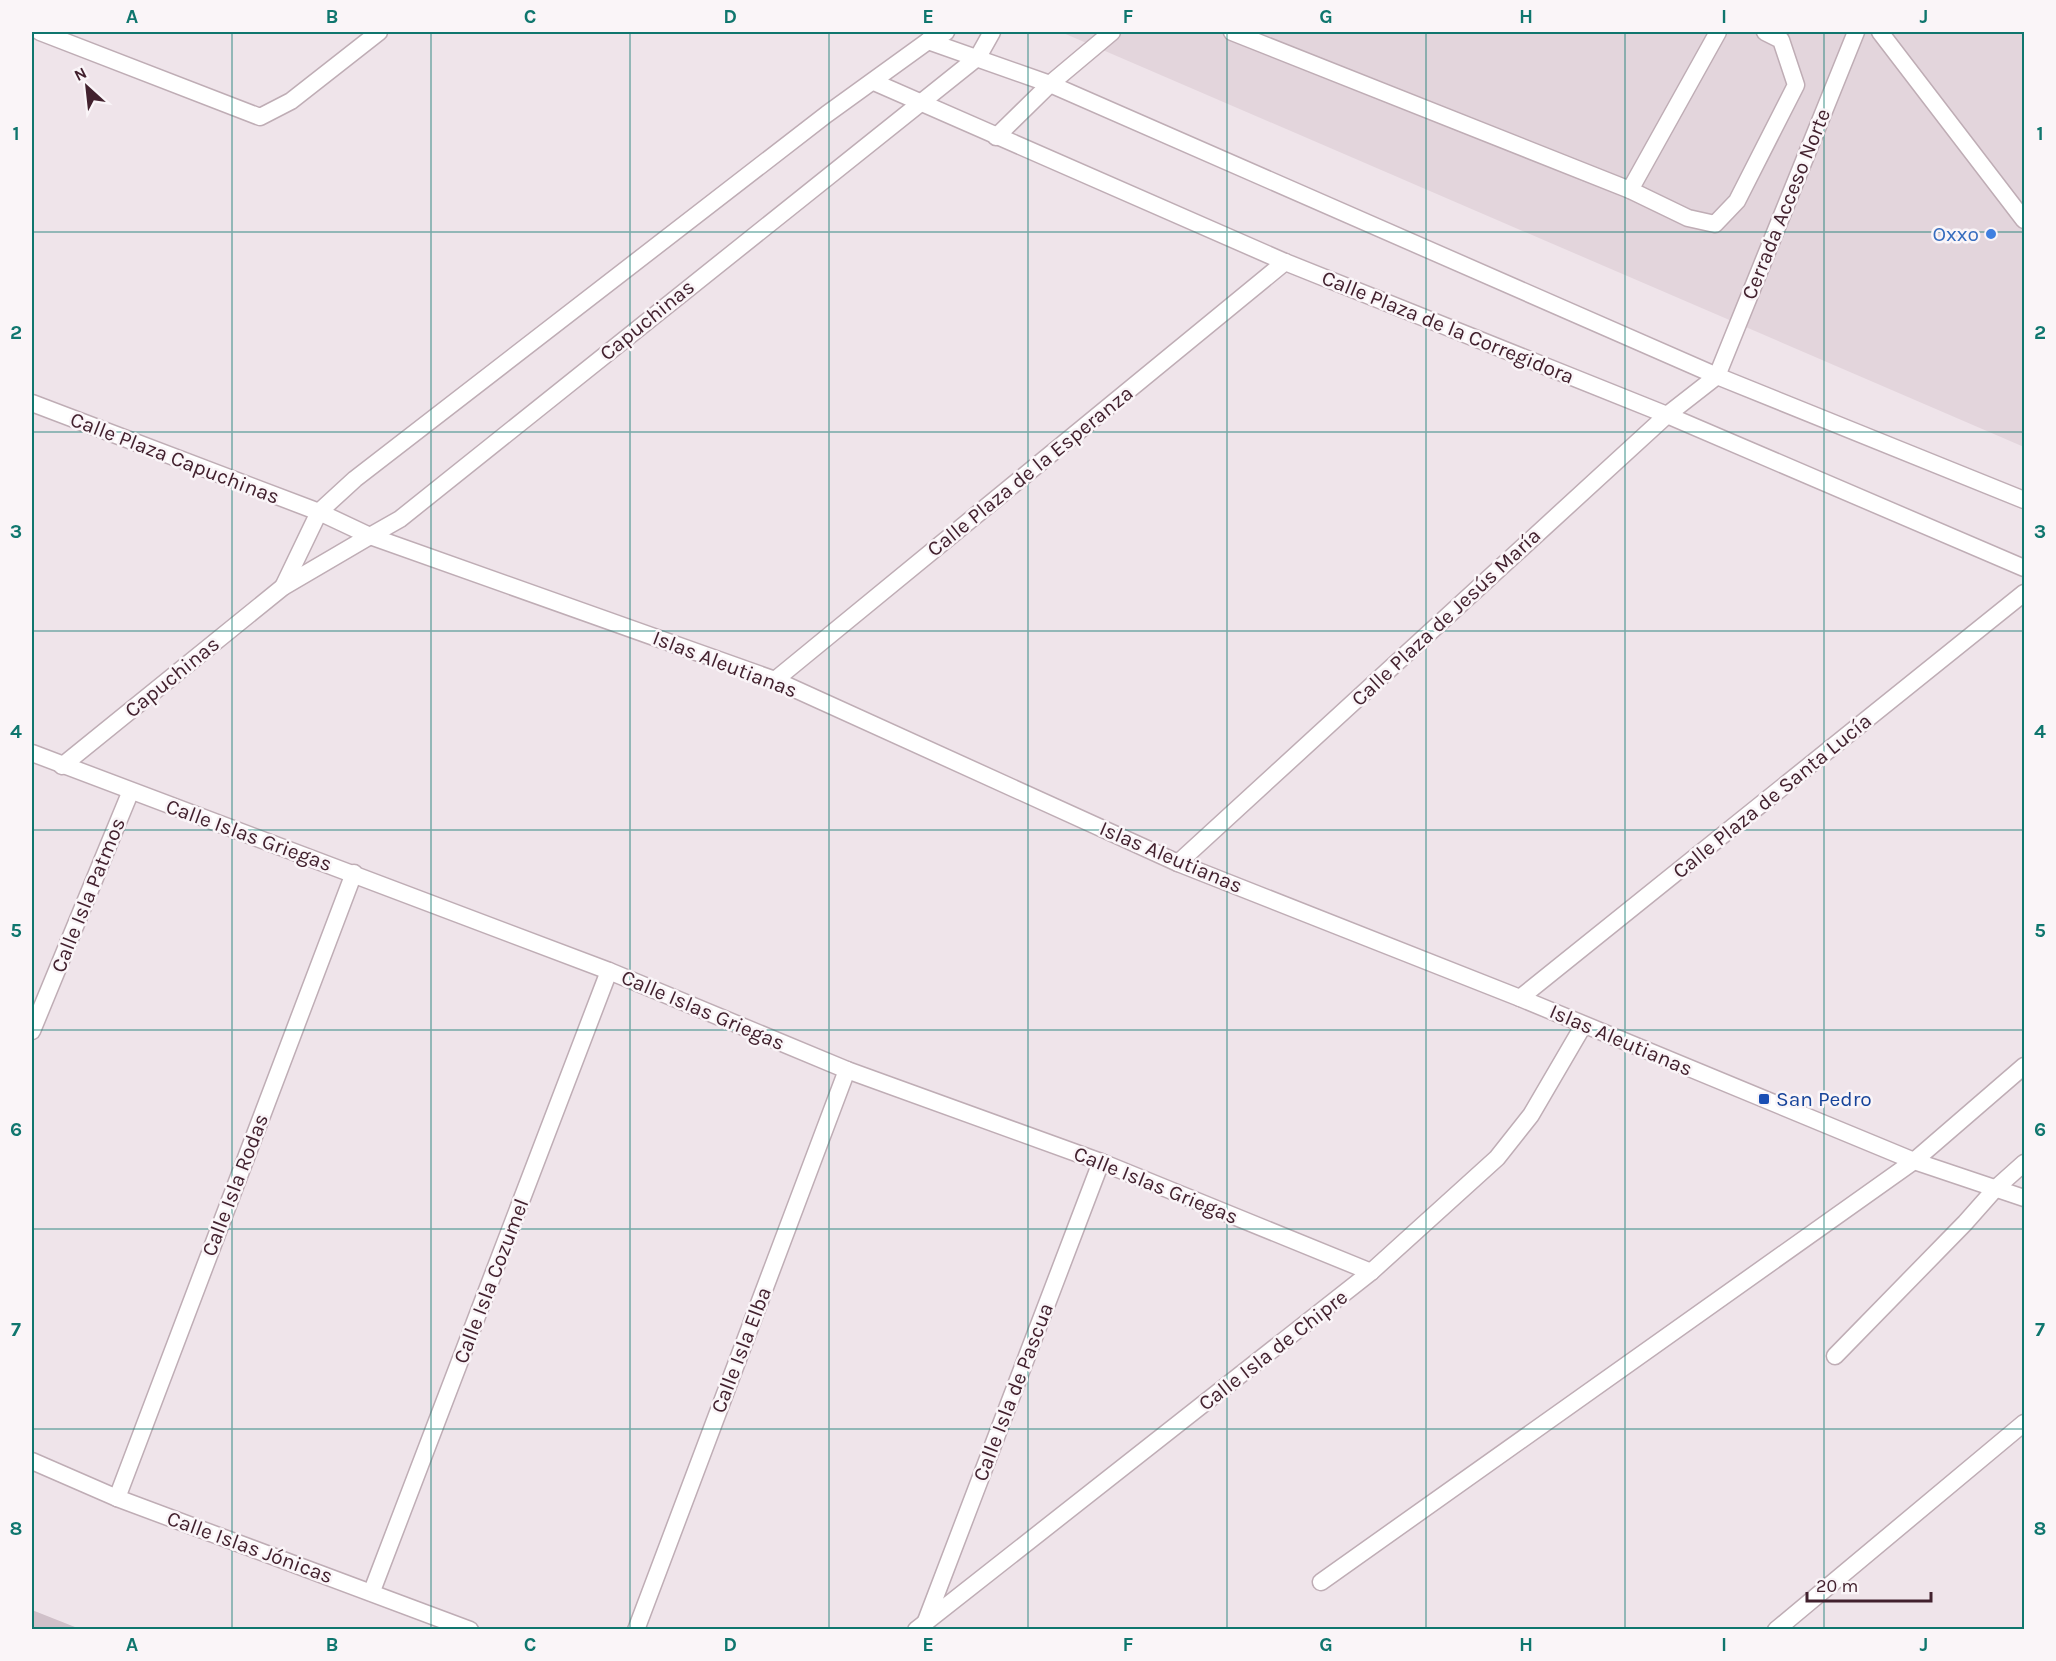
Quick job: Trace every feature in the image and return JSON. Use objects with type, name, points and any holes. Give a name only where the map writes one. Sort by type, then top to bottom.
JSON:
[{"type":"street","points":[[40,32],[260,117],[291,101],[379,32]]},
{"type":"street","name":"Capuchinas","points":[[283,587],[319,512],[393,450],[827,114],[928,41],[946,32]]},
{"type":"street","name":"Capuchinas","points":[[62,766],[283,587],[400,519],[978,57],[992,32]]},
{"type":"street","points":[[996,137],[1050,84],[1112,32]]},
{"type":"street","points":[[1232,32],[1630,190],[1688,219],[1715,224],[1737,201],[1796,85],[1781,40],[1765,32]]},
{"type":"street","points":[[1630,190],[1718,32]]},
{"type":"street","name":"Cerrada Acceso Norte","points":[[1717,376],[1856,32]]},
{"type":"street","points":[[1880,32],[2025,220]]},
{"type":"street","points":[[928,41],[1050,84],[1717,376],[2025,500]]},
{"type":"street","name":"Calle Plaza de la Corregidora","points":[[873,82],[1285,262],[1667,415],[2025,568]]},
{"type":"street","name":"Calle Plaza de la Esperanza","points":[[775,680],[1285,262]]},
{"type":"street","name":"Calle Plaza de Jesús María","points":[[1178,863],[1667,415],[1717,376]]},
{"type":"street","name":"Calle Plaza Capuchinas","points":[[32,403],[319,512]]},
{"type":"street","name":"Islas Aleutianas","points":[[319,512],[370,537],[775,680],[1178,863],[1520,998],[1914,1161],[2025,1198]]},
{"type":"street","name":"Calle Plaza de Santa Lucía","points":[[1520,998],[2025,593]]},
{"type":"street","name":"Calle Islas Griegas","points":[[32,753],[130,792],[354,873],[609,971],[847,1070],[1101,1162],[1371,1272]]},
{"type":"street","name":"Calle Isla Patmos","points":[[32,1031],[130,792]]},
{"type":"street","name":"Calle Isla Rodas","points":[[117,1498],[354,873]]},
{"type":"street","name":"Calle Isla Cozumel","points":[[372,1592],[609,971]]},
{"type":"street","name":"Calle Isla de Chipre","points":[[921,1626],[1371,1272],[1497,1158],[1531,1115],[1583,1026]]},
{"type":"street","points":[[1321,1582],[1914,1161],[2025,1066]]},
{"type":"street","name":"Calle Isla Elba","points":[[636,1629],[847,1070]]},
{"type":"street","name":"Calle Isla de Pascua","points":[[921,1626],[1101,1162]]},
{"type":"street","points":[[1834,1356],[1965,1223],[1996,1188],[2025,1164]]},
{"type":"street","points":[[1776,1629],[2025,1423]]},
{"type":"street","name":"Calle Islas Jónicas","points":[[32,1461],[117,1498],[470,1629]]},
{"type":"shaded area","points":[[1061,32],[2024,32],[2024,447]]},
{"type":"building","points":[[32,1610],[80,1629],[80,1630],[32,1630]]},
{"type":"place","name":"Oxxo","points":[[1991,234]]},
{"type":"place","name":"San Pedro","points":[[1764,1099]]}]
